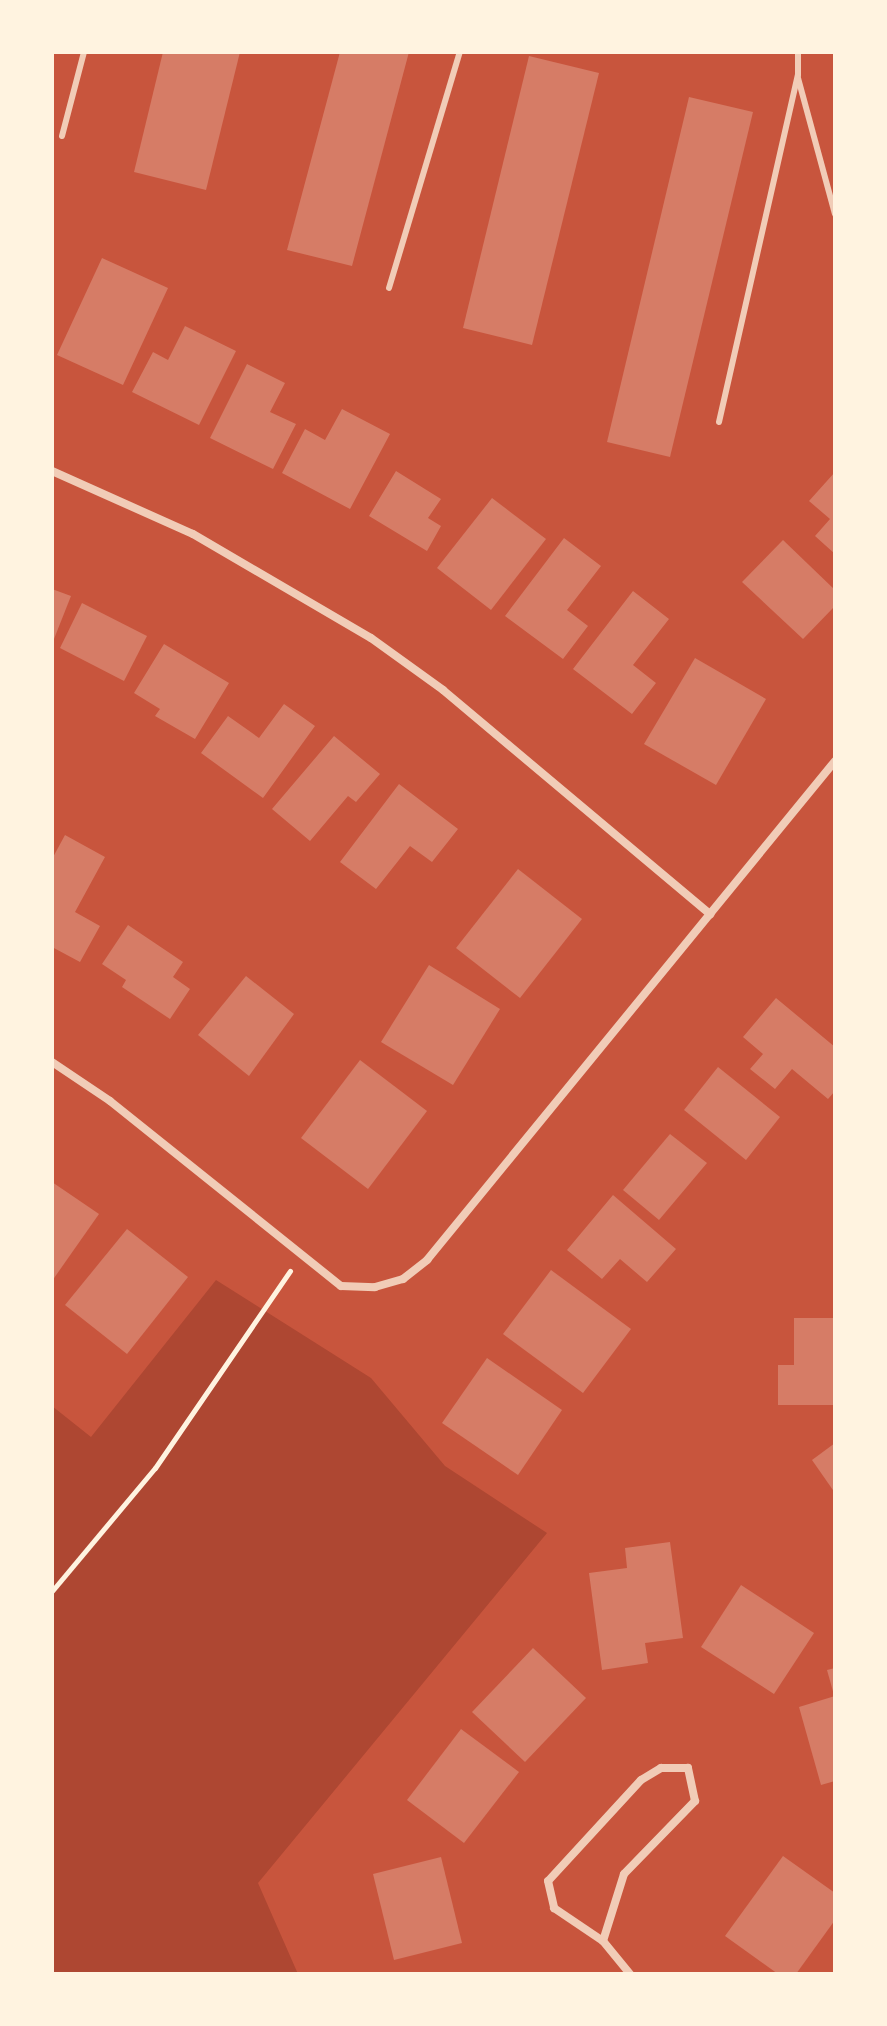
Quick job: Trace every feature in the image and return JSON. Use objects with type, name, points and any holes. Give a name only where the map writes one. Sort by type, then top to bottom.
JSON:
[{"type":"street","points":[[52,471],[193,534],[371,638],[443,690],[710,914]]},
{"type":"street","points":[[52,1062],[110,1101],[341,1286],[375,1287],[403,1279],[427,1260],[835,761]]},
{"type":"street","points":[[603,1941],[624,1874],[695,1801],[688,1768],[661,1768],[641,1780],[548,1881],[554,1908],[603,1941],[630,1974]]},
{"type":"lane","points":[[62,136],[84,52]]},
{"type":"lane","points":[[389,288],[460,52]]},
{"type":"lane","points":[[719,422],[798,75],[798,52]]},
{"type":"lane","points":[[798,75],[835,214]]},
{"type":"path","points":[[52,1591],[155,1468],[304,1255]]},
{"type":"shaded area","points":[[216,1280],[371,1378],[445,1466],[547,1533],[258,1883],[298,1974],[52,1974],[52,1406],[91,1437]]},
{"type":"building","points":[[163,52],[240,52],[206,190],[134,172]]},
{"type":"building","points":[[340,52],[409,52],[352,266],[287,250]]},
{"type":"building","points":[[529,56],[599,73],[532,345],[463,328]]},
{"type":"building","points":[[689,97],[753,112],[670,457],[607,442]]},
{"type":"building","points":[[102,258],[168,288],[123,385],[57,355]]},
{"type":"building","points":[[185,326],[236,351],[199,425],[132,392],[153,352],[168,360]]},
{"type":"building","points":[[247,364],[285,383],[270,412],[296,424],[273,469],[210,438]]},
{"type":"building","points":[[342,409],[390,434],[350,509],[282,473],[305,429],[325,440]]},
{"type":"building","points":[[396,471],[441,499],[428,518],[441,526],[427,551],[369,516]]},
{"type":"building","points":[[835,472],[835,554],[815,536],[830,519],[809,501]]},
{"type":"building","points":[[492,498],[546,539],[491,610],[437,568]]},
{"type":"building","points":[[564,538],[601,566],[567,610],[588,626],[563,659],[505,616]]},
{"type":"building","points":[[783,540],[835,590],[835,606],[803,639],[742,582]]},
{"type":"building","points":[[52,589],[71,596],[52,644]]},
{"type":"building","points":[[633,591],[669,619],[633,665],[656,683],[632,714],[573,669]]},
{"type":"building","points":[[82,603],[147,636],[124,681],[60,648]]},
{"type":"building","points":[[164,644],[229,683],[195,739],[155,716],[160,709],[134,693]]},
{"type":"building","points":[[695,658],[766,699],[716,785],[644,744]]},
{"type":"building","points":[[284,704],[315,726],[263,798],[201,753],[228,716],[259,738]]},
{"type":"building","points":[[334,736],[380,774],[356,802],[348,796],[310,841],[272,809]]},
{"type":"building","points":[[399,784],[458,829],[432,862],[410,846],[376,889],[340,862]]},
{"type":"building","points":[[65,835],[105,857],[75,912],[100,926],[80,962],[52,947],[52,859]]},
{"type":"building","points":[[518,869],[582,919],[520,998],[456,948]]},
{"type":"building","points":[[128,925],[183,962],[173,977],[190,989],[170,1019],[122,987],[126,980],[102,964]]},
{"type":"building","points":[[429,965],[500,1009],[453,1085],[381,1042]]},
{"type":"building","points":[[246,976],[294,1014],[249,1076],[198,1035]]},
{"type":"building","points":[[776,998],[835,1047],[835,1091],[828,1099],[792,1069],[775,1089],[750,1069],[763,1054],[743,1037]]},
{"type":"building","points":[[360,1060],[427,1111],[368,1189],[301,1138]]},
{"type":"building","points":[[718,1067],[780,1117],[746,1160],[684,1110]]},
{"type":"building","points":[[670,1134],[707,1163],[659,1220],[623,1190]]},
{"type":"building","points":[[52,1182],[99,1214],[52,1281]]},
{"type":"building","points":[[613,1195],[676,1249],[647,1282],[620,1259],[602,1279],[567,1250]]},
{"type":"building","points":[[127,1229],[188,1277],[127,1354],[65,1305]]},
{"type":"building","points":[[551,1270],[631,1329],[583,1393],[503,1334]]},
{"type":"building","points":[[794,1318],[835,1318],[835,1405],[778,1405],[778,1365],[794,1365]]},
{"type":"building","points":[[487,1358],[562,1410],[518,1475],[442,1423]]},
{"type":"building","points":[[835,1443],[835,1493],[812,1460]]},
{"type":"building","points":[[670,1542],[683,1638],[645,1643],[648,1663],[602,1670],[589,1573],[627,1568],[625,1548]]},
{"type":"building","points":[[741,1585],[814,1633],[774,1694],[701,1647]]},
{"type":"building","points":[[533,1648],[586,1698],[525,1762],[472,1712]]},
{"type":"building","points":[[835,1668],[835,1694],[834,1695],[827,1670]]},
{"type":"building","points":[[835,1696],[835,1781],[821,1785],[799,1707]]},
{"type":"building","points":[[461,1729],[519,1772],[464,1843],[407,1800]]},
{"type":"building","points":[[783,1856],[835,1893],[835,1920],[796,1974],[778,1974],[725,1936]]},
{"type":"building","points":[[441,1857],[462,1943],[394,1960],[373,1874]]}]
